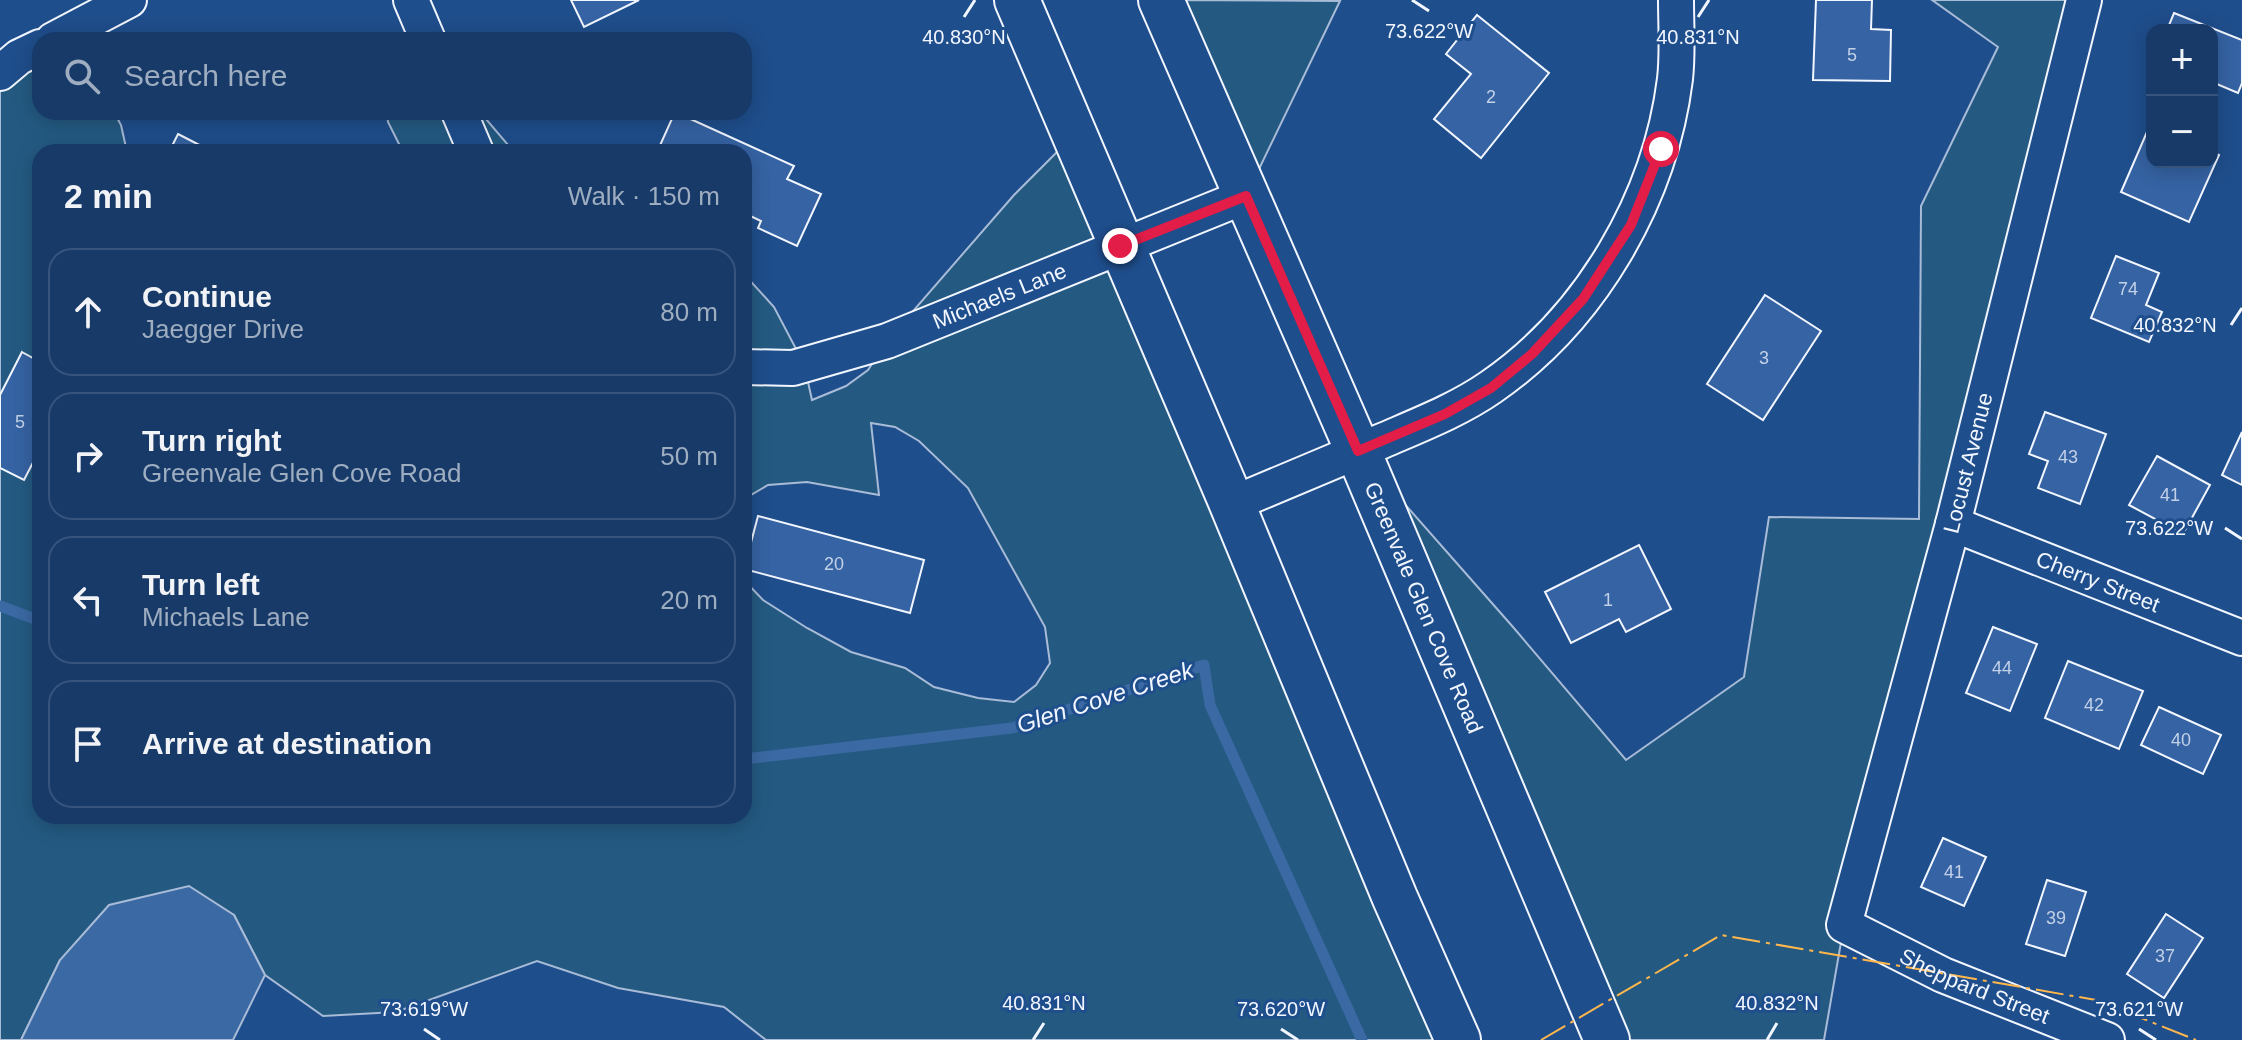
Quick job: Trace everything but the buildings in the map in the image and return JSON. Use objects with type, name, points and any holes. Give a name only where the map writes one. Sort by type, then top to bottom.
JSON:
[{"type":"main road","points":[[1017,0],[1232,504],[1395,898],[1458,1040]]},
{"type":"main road","name":"Greenvale Glen Cove Road","points":[[1161,0],[1358,451],[1607,1040]]},
{"type":"street","points":[[68,32],[129,0]]},
{"type":"street","points":[[411,0],[425,32]]},
{"type":"street","points":[[1232,504],[1445,414],[1491,388],[1532,354],[1583,299],[1631,225],[1661,149],[1675,77],[1676,0]]},
{"type":"street","name":"Locust Avenue","points":[[1844,925],[1953,524],[2084,0]]},
{"type":"street","points":[[0,73],[32,51]]},
{"type":"street","points":[[462,120],[473,144]]},
{"type":"street","name":"Michaels Lane","points":[[752,367],[793,368],[887,341],[1246,196]]},
{"type":"street","name":"Cherry Street","points":[[1953,524],[2242,638]]},
{"type":"street","name":"Sheppard Street","points":[[1844,925],[1943,975],[2107,1040]]},
{"type":"shaded area","points":[[1161,0],[1340,1],[1246,196]]},
{"type":"shaded area","points":[[1932,0],[2084,0],[1844,925],[1824,1040],[1607,1040],[1358,451],[1626,760],[1744,677],[1769,517],[1919,519],[1921,206],[1998,47]]},
{"type":"shaded area","points":[[0,58],[32,64],[32,120],[118,120],[125,144],[32,144],[32,824],[752,824],[752,588],[763,600],[851,652],[905,668],[934,687],[978,698],[1014,702],[1036,685],[1050,663],[1045,627],[968,488],[919,441],[895,427],[871,423],[879,495],[807,482],[768,485],[752,494],[752,283],[774,307],[804,364],[812,400],[846,386],[868,370],[887,341],[1014,195],[1073,136],[1458,1040],[766,1040],[724,1007],[618,988],[537,961],[396,1012],[323,1016],[265,975],[234,915],[60,960],[21,1040],[0,1040]]},
{"type":"shaded area","points":[[487,120],[507,144],[399,144],[388,122]]},
{"type":"shaded area","points":[[189,886],[234,915],[265,975],[233,1040],[21,1040],[60,960],[109,905]]},
{"type":"waterway","name":"Glen Cove Creek","points":[[0,606],[32,618]]},
{"type":"waterway","name":"Glen Cove Creek","points":[[752,758],[1012,728],[1204,665],[1210,705],[1362,1040]]},
{"type":"power","points":[[1541,1040],[1721,935],[2096,1000],[2196,1040]]},
{"type":"route","points":[[1120,246],[1246,196],[1358,451],[1445,414],[1491,388],[1532,354],[1583,299],[1631,225],[1661,149]]}]
